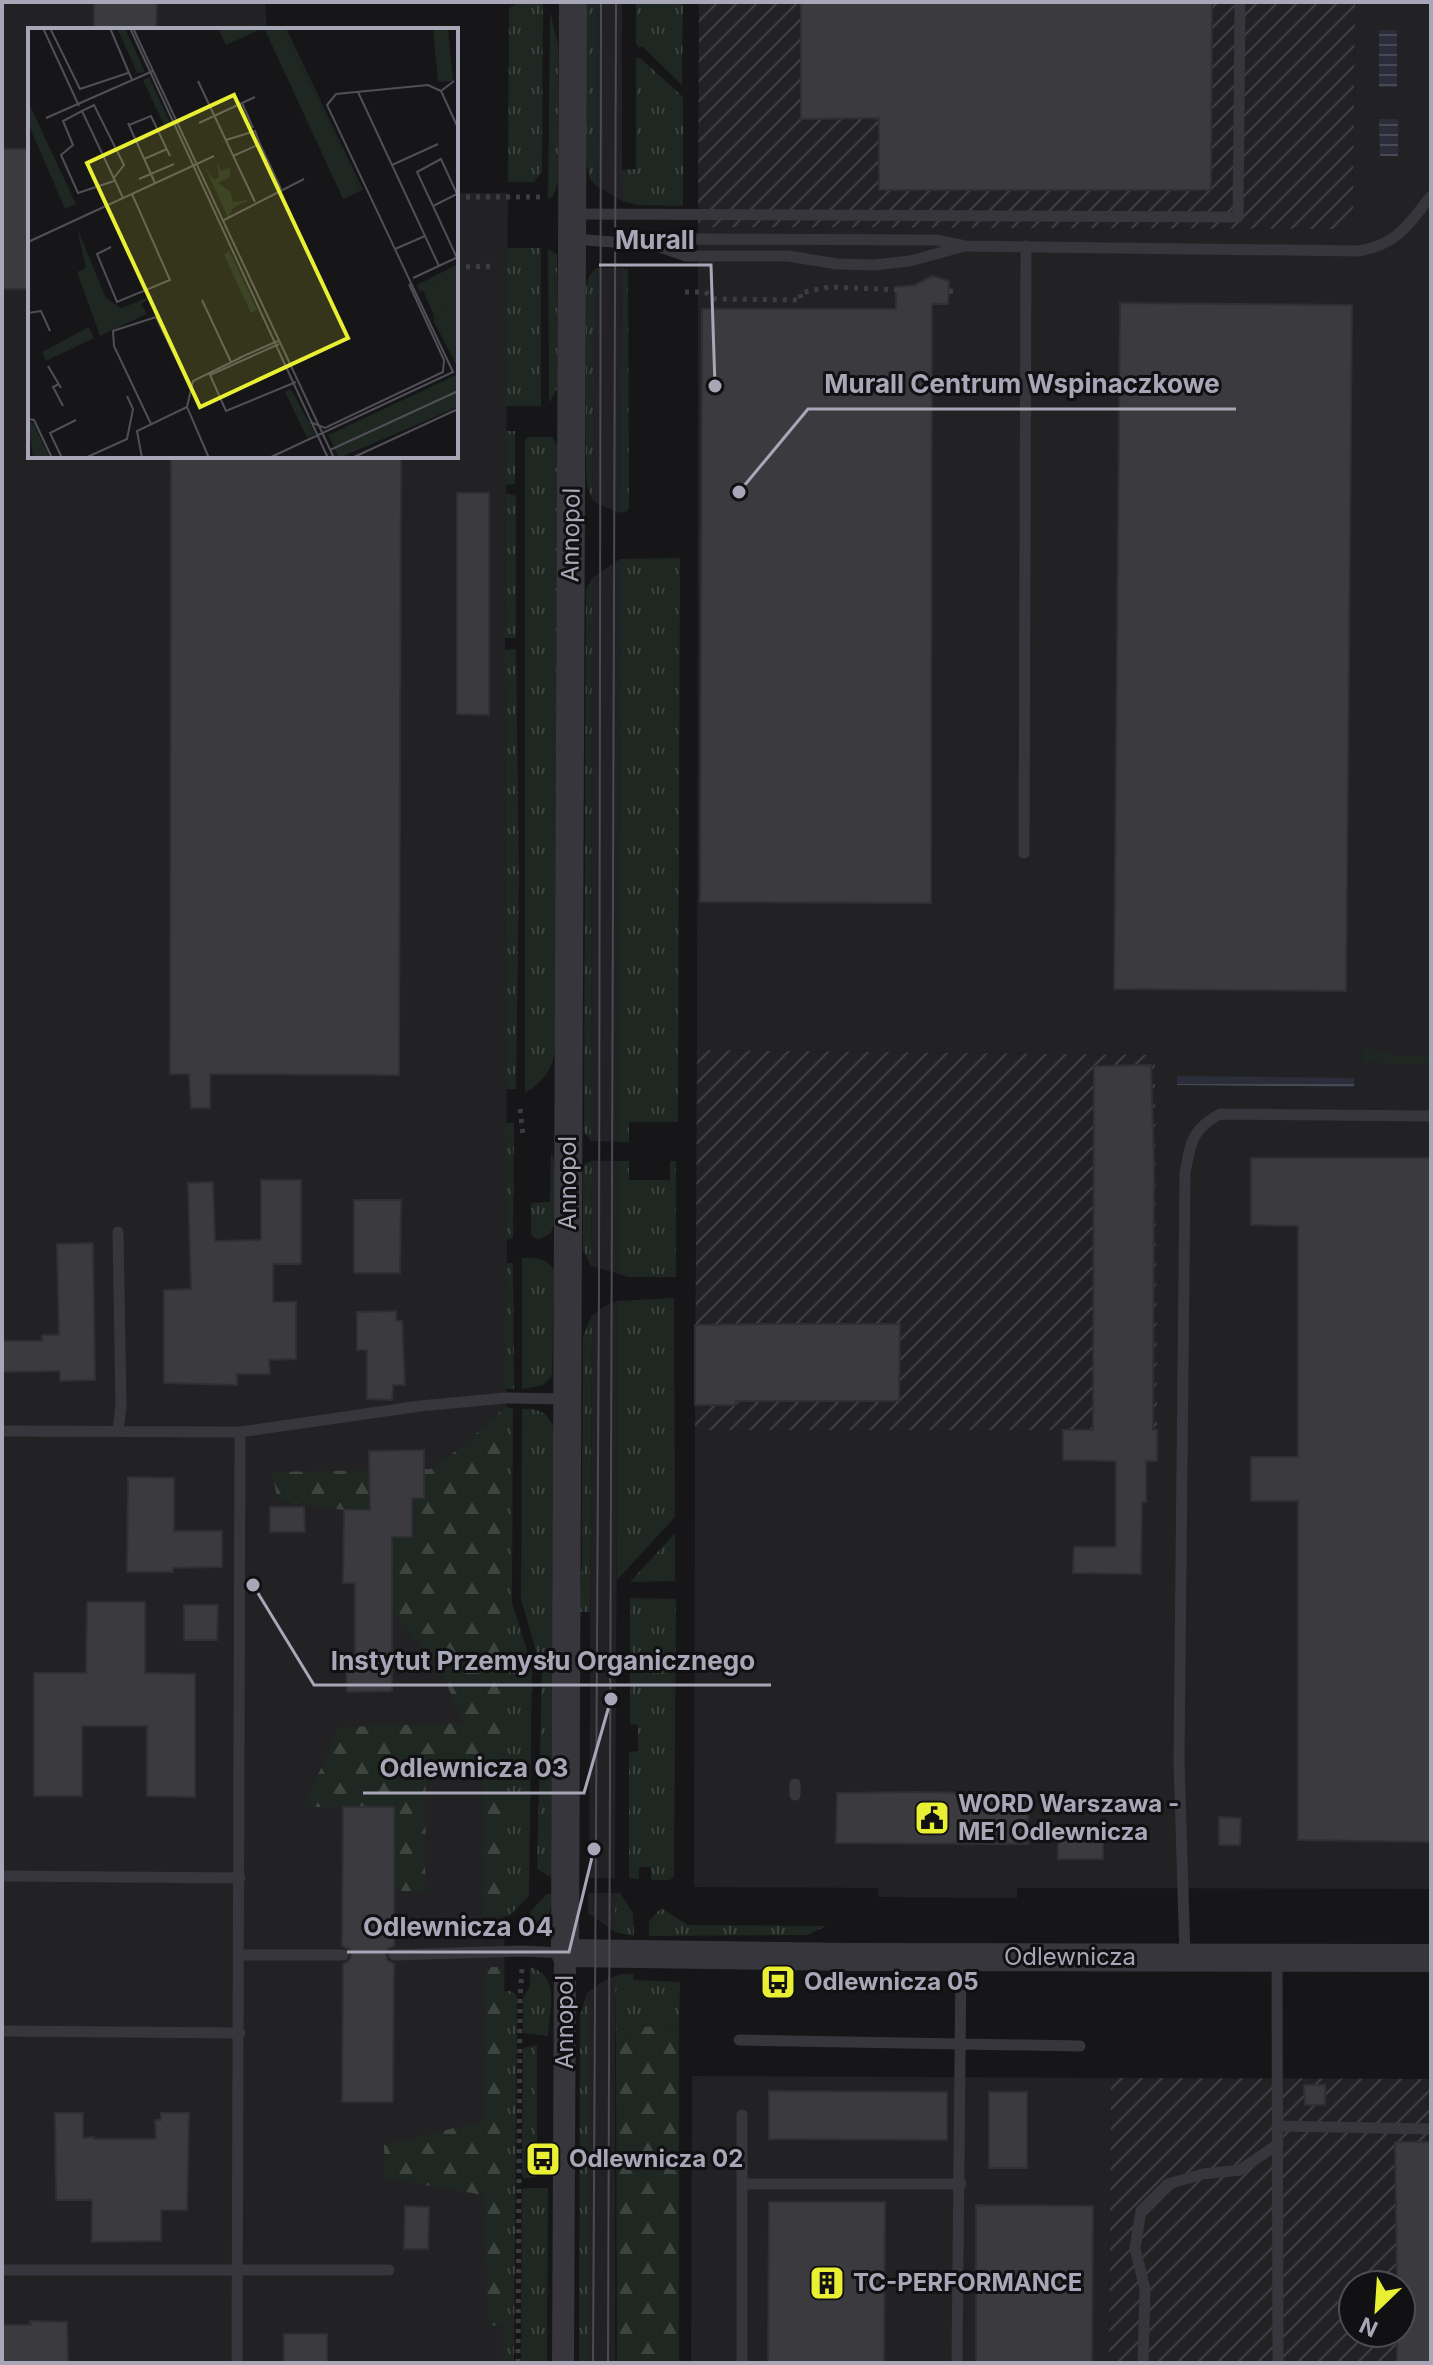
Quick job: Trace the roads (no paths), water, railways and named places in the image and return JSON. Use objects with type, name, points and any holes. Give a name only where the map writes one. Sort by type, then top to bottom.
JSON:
[{"type":"street","name":"Annopol","points":[[563,2363],[573,2]]},
{"type":"street","name":"Odlewnicza","points":[[565,1953],[1431,1958]]},
{"type":"lane","points":[[573,226],[1238,217],[1240,2]]},
{"type":"lane","points":[[653,245],[686,239],[936,240],[965,246],[1359,251],[1388,243],[1398,236],[1431,196]]},
{"type":"lane","points":[[573,226],[686,256],[788,256],[837,264],[874,265],[910,261],[965,246]]},
{"type":"lane","points":[[1024,853],[1026,246]]},
{"type":"lane","points":[[1185,1957],[1179,1761],[1185,1173],[1191,1145],[1202,1124],[1220,1114],[1431,1116]]},
{"type":"lane","points":[[118,1232],[121,1406],[118,1431]]},
{"type":"lane","points":[[2,1431],[240,1432],[491,1399],[567,1399]]},
{"type":"lane","points":[[237,2363],[240,1432]]},
{"type":"lane","points":[[2,1876],[240,1878]]},
{"type":"lane","points":[[394,1955],[522,1951],[565,1953]]},
{"type":"lane","points":[[240,1955],[343,1955]]},
{"type":"lane","points":[[957,2363],[961,1957]]},
{"type":"lane","points":[[1277,1957],[1278,2363]]},
{"type":"lane","points":[[2,2031],[240,2033]]},
{"type":"lane","points":[[739,2040],[1080,2046]]},
{"type":"lane","points":[[742,2115],[742,2363]]},
{"type":"lane","points":[[1279,2126],[1431,2129]]},
{"type":"lane","points":[[1143,2363],[1145,2289],[1135,2248],[1141,2211],[1168,2184],[1203,2174],[1240,2170],[1278,2144]]},
{"type":"lane","points":[[742,2184],[961,2184]]},
{"type":"lane","points":[[2,2270],[389,2270]]},
{"type":"water","points":[[1379,30],[1397,30],[1397,87],[1379,87]]},
{"type":"water","points":[[1379,119],[1398,119],[1398,156],[1380,156]]},
{"type":"water","points":[[1177,1076],[1354,1078],[1354,1087],[1177,1085]]},
{"type":"tram line","points":[[593,2363],[601,2]]},
{"type":"tram line","points":[[608,2363],[616,2]]},
{"type":"place","name":"Murall","points":[[715,386]]},
{"type":"place","name":"Murall Centrum Wspinaczkowe","points":[[739,492]]},
{"type":"place","name":"Instytut Przemysłu Organicznego","points":[[253,1585]]},
{"type":"place","name":"Odlewnicza 03","points":[[611,1699]]},
{"type":"place","name":"WORD Warszawa - ME1 Odlewnicza","points":[[932,1818]]},
{"type":"place","name":"Odlewnicza 04","points":[[594,1849]]},
{"type":"place","name":"Odlewnicza 05","points":[[778,1982]]},
{"type":"place","name":"Odlewnicza 02","points":[[543,2159]]},
{"type":"place","name":"TC-PERFORMANCE","points":[[827,2283]]}]
